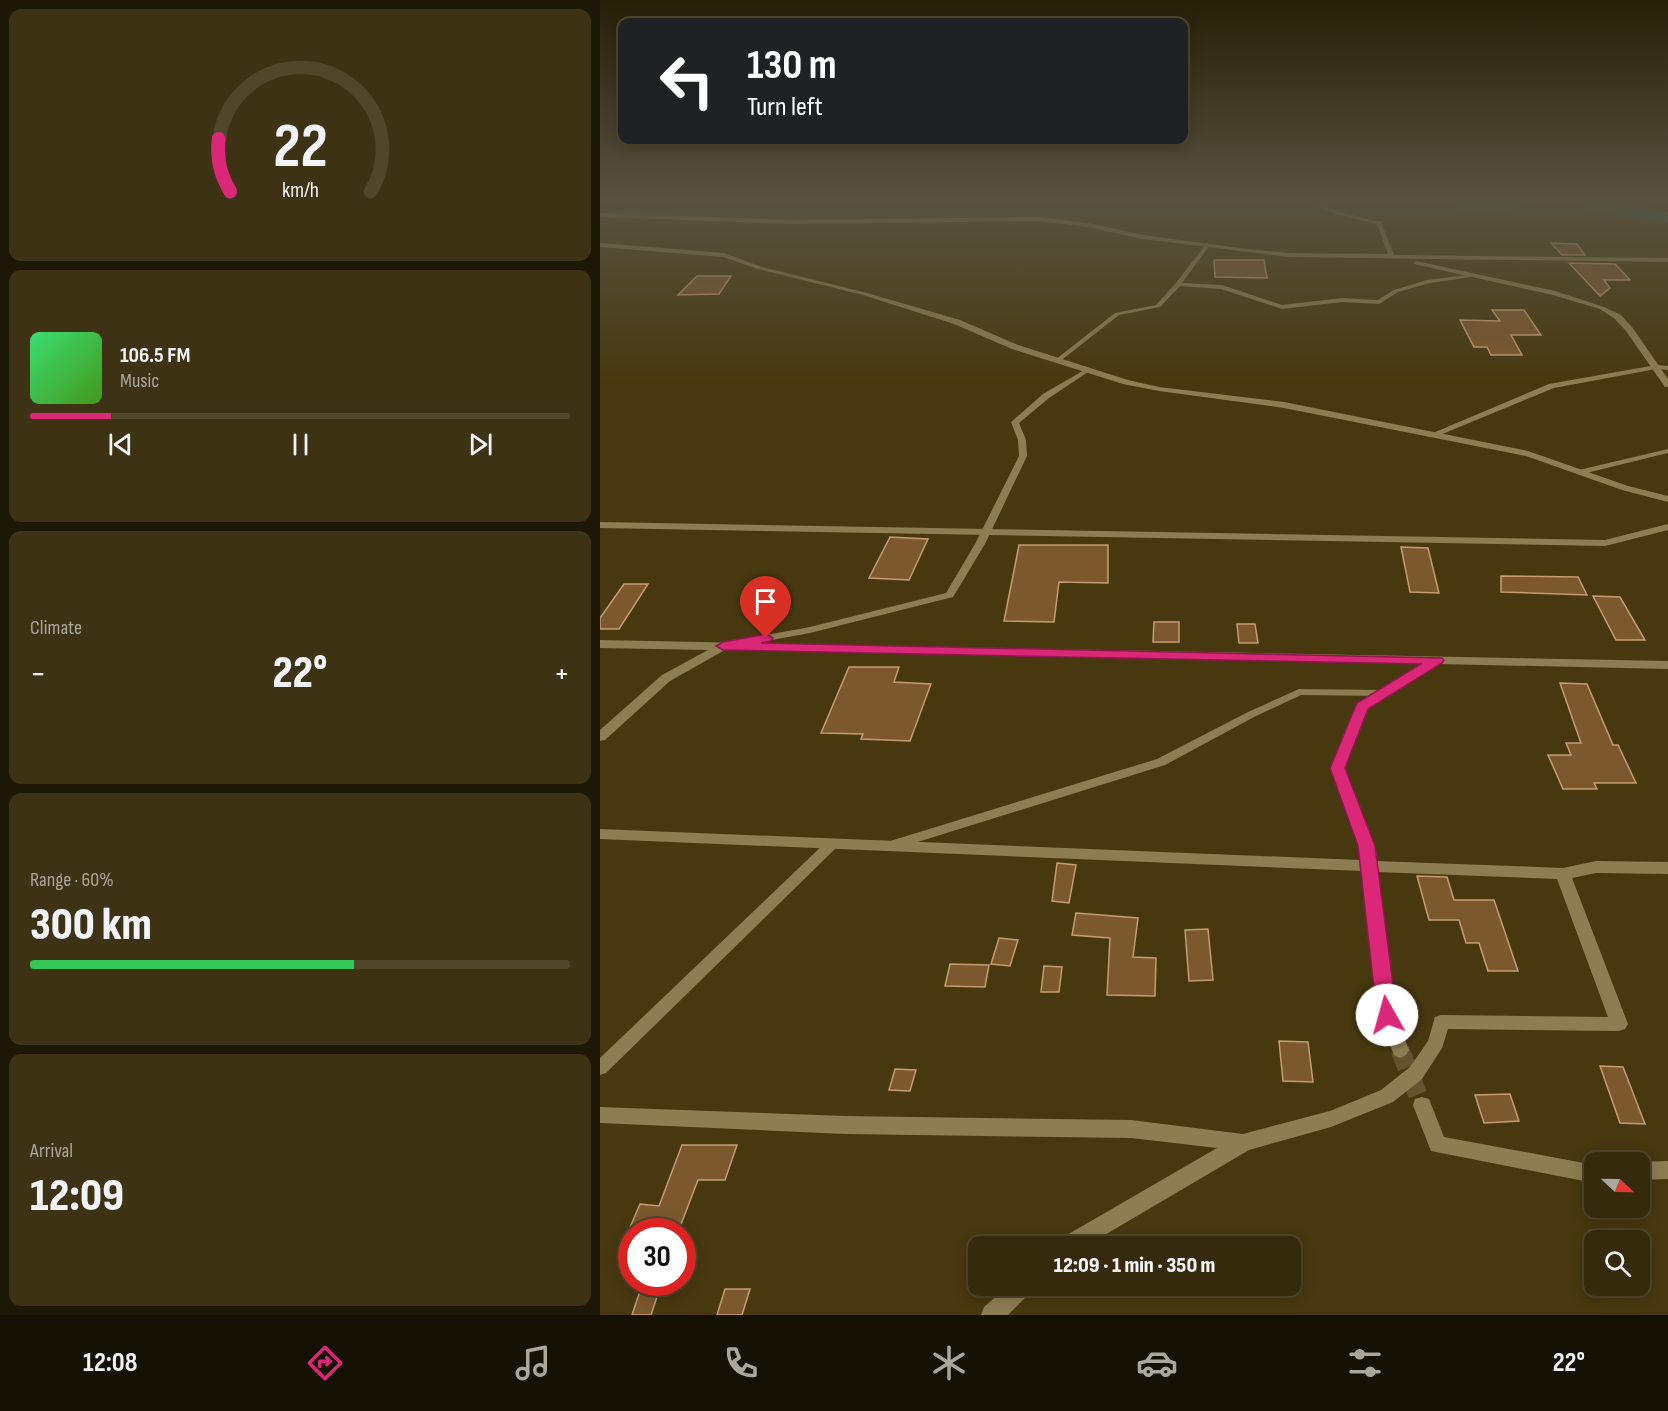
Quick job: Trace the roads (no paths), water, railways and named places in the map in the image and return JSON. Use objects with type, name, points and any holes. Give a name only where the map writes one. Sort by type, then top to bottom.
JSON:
[{"type":"street","points":[[742,261],[865,294],[957,322],[1014,347],[1159,389],[1284,405],[1528,454],[1625,488],[1668,499]]},
{"type":"street","points":[[1411,261],[1555,293],[1602,308],[1618,317],[1629,329],[1668,385]]},
{"type":"street","points":[[600,525],[1605,543],[1668,527]]},
{"type":"street","points":[[600,644],[1668,665]]},
{"type":"street","points":[[600,737],[666,678],[723,646]]},
{"type":"street","points":[[1400,1050],[1387,1015],[1366,846],[1338,768],[1362,706],[1437,660]]},
{"type":"street","points":[[600,834],[1563,874],[1596,867],[1668,868]]},
{"type":"street","points":[[1084,1236],[1244,1143],[1331,1119],[1387,1096],[1416,1073],[1436,1043],[1441,1022],[1619,1024],[1563,874]]},
{"type":"street","points":[[1422,1105],[1438,1145],[1584,1172]]},
{"type":"street","points":[[600,1115],[845,1125],[1131,1129],[1244,1143]]},
{"type":"street","points":[[1650,1171],[1668,1170]]},
{"type":"street","points":[[992,1315],[1012,1296]]},
{"type":"lane","points":[[1057,361],[1117,314],[1158,306],[1194,261]]},
{"type":"lane","points":[[1178,284],[1222,287],[1282,307],[1342,300],[1379,302],[1396,291],[1429,281],[1475,276]]},
{"type":"lane","points":[[1432,435],[1552,386],[1656,367],[1668,368]]},
{"type":"lane","points":[[723,646],[810,630],[950,595],[986,532],[1023,456],[1022,440],[1015,422],[1046,396],[1088,370]]},
{"type":"lane","points":[[1582,472],[1668,451]]},
{"type":"lane","points":[[889,846],[1161,762],[1299,692],[1384,693]]},
{"type":"lane","points":[[600,1068],[832,844]]},
{"type":"tunnel","points":[[1400,1050],[1422,1105]]}]
